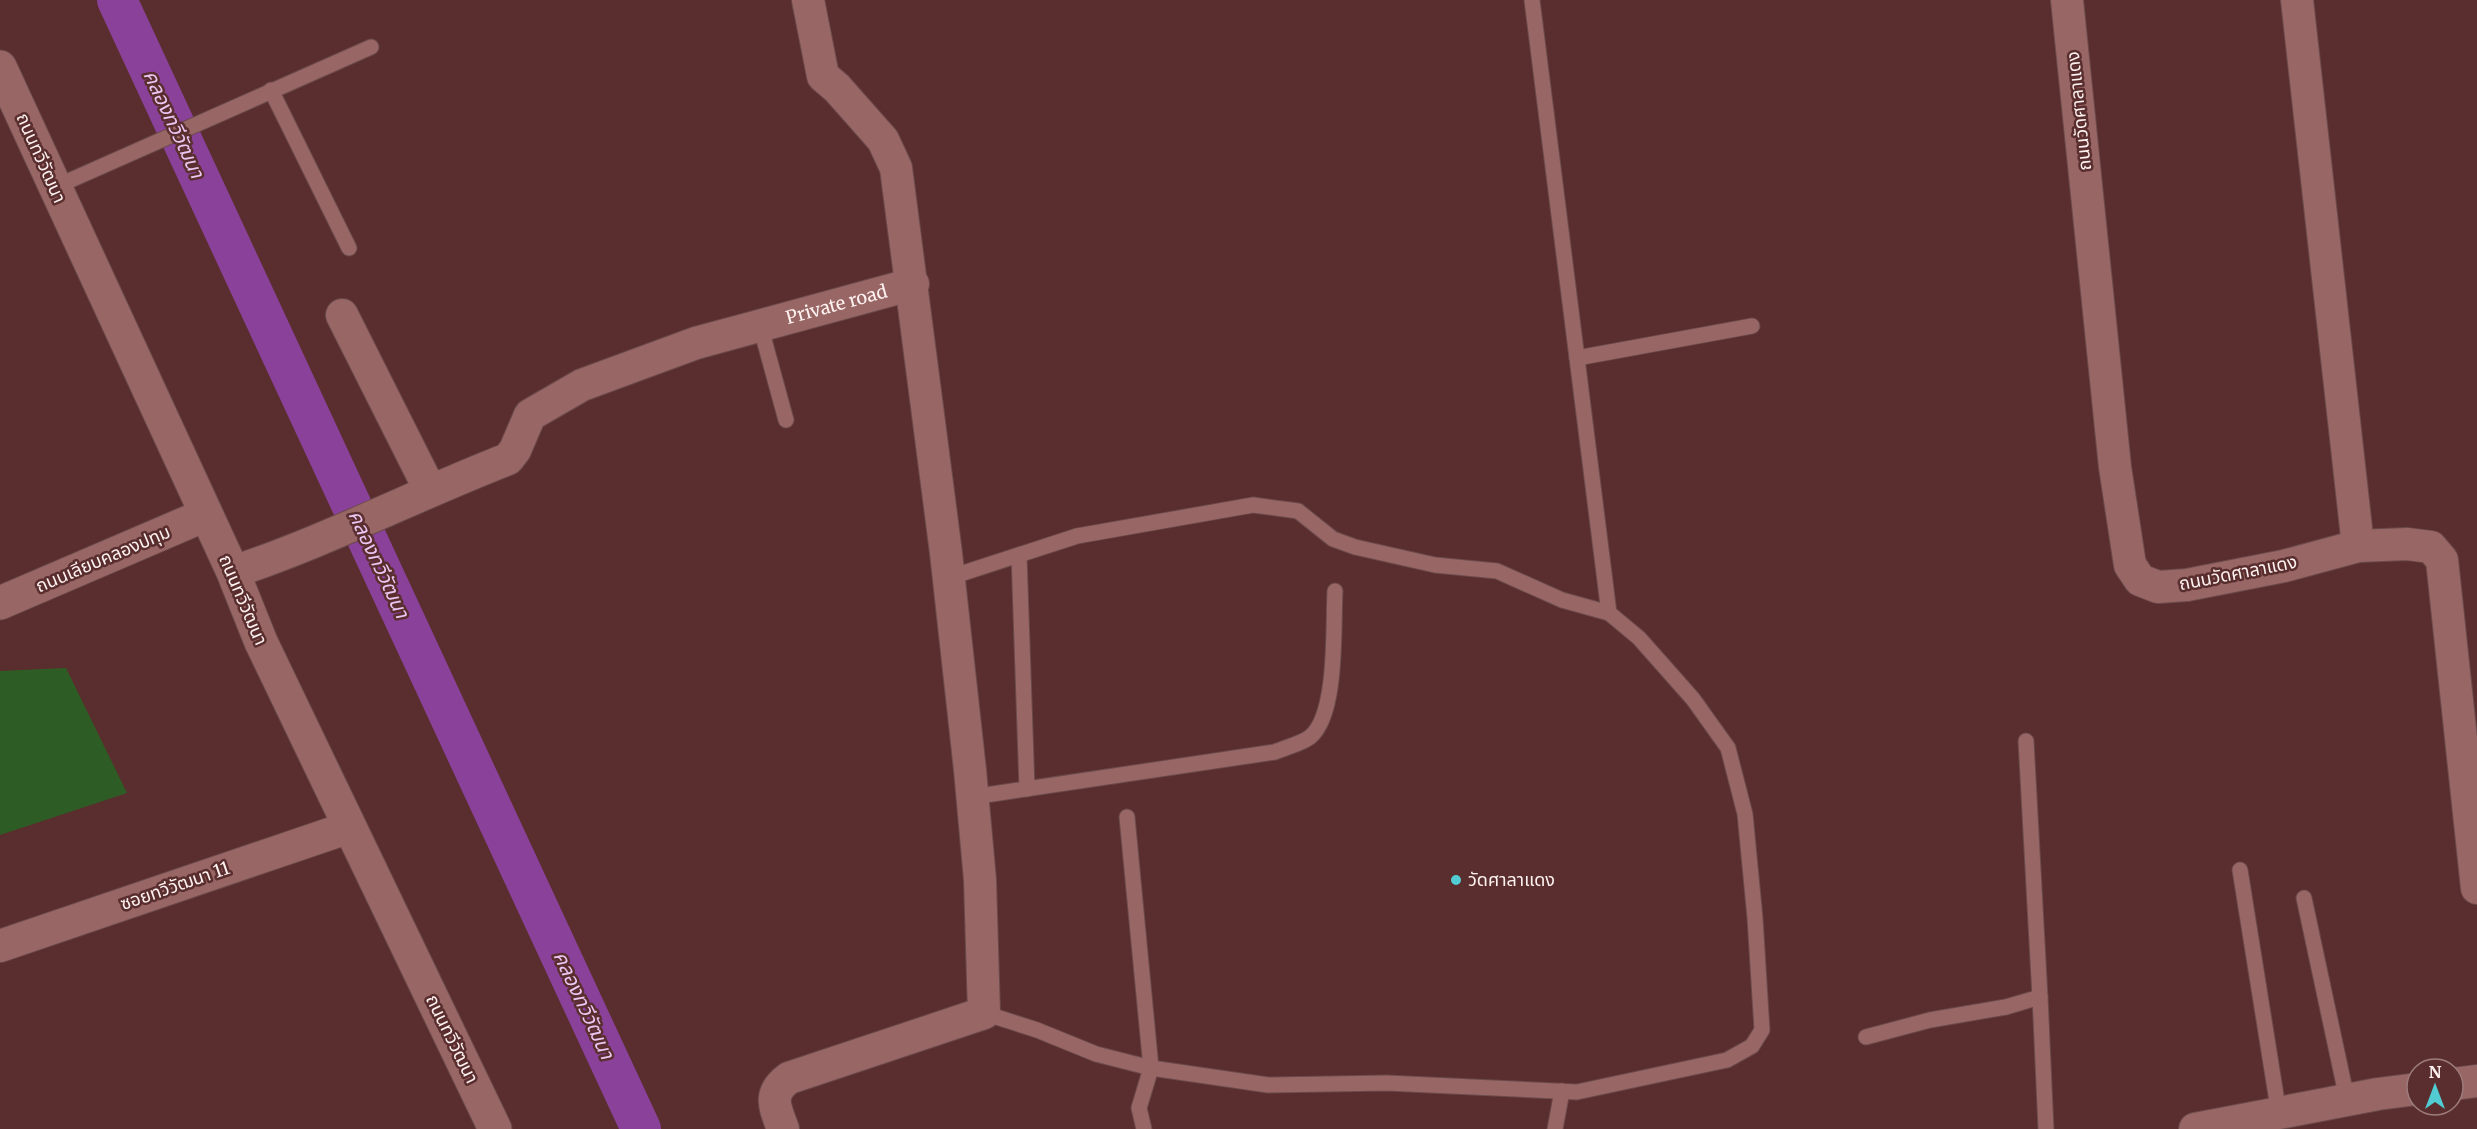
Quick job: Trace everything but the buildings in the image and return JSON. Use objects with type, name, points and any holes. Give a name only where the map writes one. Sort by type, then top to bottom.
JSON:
[{"type":"main road","name":"ถนนทวีวัฒนา","points":[[0,67],[233,572],[261,642],[495,1129]]},
{"type":"main road","name":"ถนนเลียบคลองปทุม","points":[[0,603],[206,515]]},
{"type":"street","points":[[783,1129],[775,1106],[774,1094],[779,1085],[789,1078],[984,1013],[980,880],[972,797],[913,284],[896,168],[883,140],[837,88],[823,76],[808,0]]},
{"type":"street","name":"ถนนวัดศาลาแดง","points":[[2067,0],[2115,467],[2130,565],[2140,580],[2158,586],[2187,585],[2284,566],[2358,546],[2408,544],[2431,548],[2442,560],[2466,682],[2477,888]]},
{"type":"street","points":[[2297,0],[2358,546]]},
{"type":"street","name":"Private road","points":[[233,572],[291,553],[429,490],[508,459],[515,450],[530,415],[582,385],[696,343],[913,284]]},
{"type":"street","points":[[342,315],[429,490]]},
{"type":"street","name":"ซอยทวีวัฒนา 11","points":[[0,946],[350,827]]},
{"type":"street","points":[[2195,1129],[2405,1091]]},
{"type":"lane","points":[[1532,0],[1609,613]]},
{"type":"lane","points":[[55,187],[371,47]]},
{"type":"lane","points":[[271,90],[349,248]]},
{"type":"lane","points":[[760,325],[786,420]]},
{"type":"lane","points":[[1577,358],[1752,326]]},
{"type":"lane","points":[[948,578],[1077,536],[1253,505],[1298,511],[1333,539],[1355,547],[1435,565],[1497,571],[1562,600],[1609,613],[1639,638],[1693,699],[1728,748],[1745,814],[1755,918],[1762,1030],[1752,1046],[1727,1060],[1578,1092],[1387,1083],[1268,1085],[1151,1068],[1095,1054],[1037,1030],[984,1013]]},
{"type":"lane","points":[[1018,555],[1027,789]]},
{"type":"lane","points":[[972,797],[1275,752],[1310,736],[1323,718],[1332,683],[1335,591]]},
{"type":"lane","points":[[2026,741],[2046,1129]]},
{"type":"lane","points":[[1127,817],[1151,1068],[1139,1108],[1144,1129]]},
{"type":"lane","points":[[2240,870],[2279,1114]]},
{"type":"lane","points":[[2304,898],[2347,1100]]},
{"type":"lane","points":[[1866,1037],[1930,1020],[2006,1007],[2040,997]]},
{"type":"lane","points":[[1555,1129],[1562,1091]]},
{"type":"green space","points":[[66,668],[127,793],[0,835],[0,671]]},
{"type":"waterway","name":"คลองทวีวัฒนา","points":[[117,0],[641,1129]]},
{"type":"place","name":"วัดศาลาแดง","points":[[1456,880]]}]
